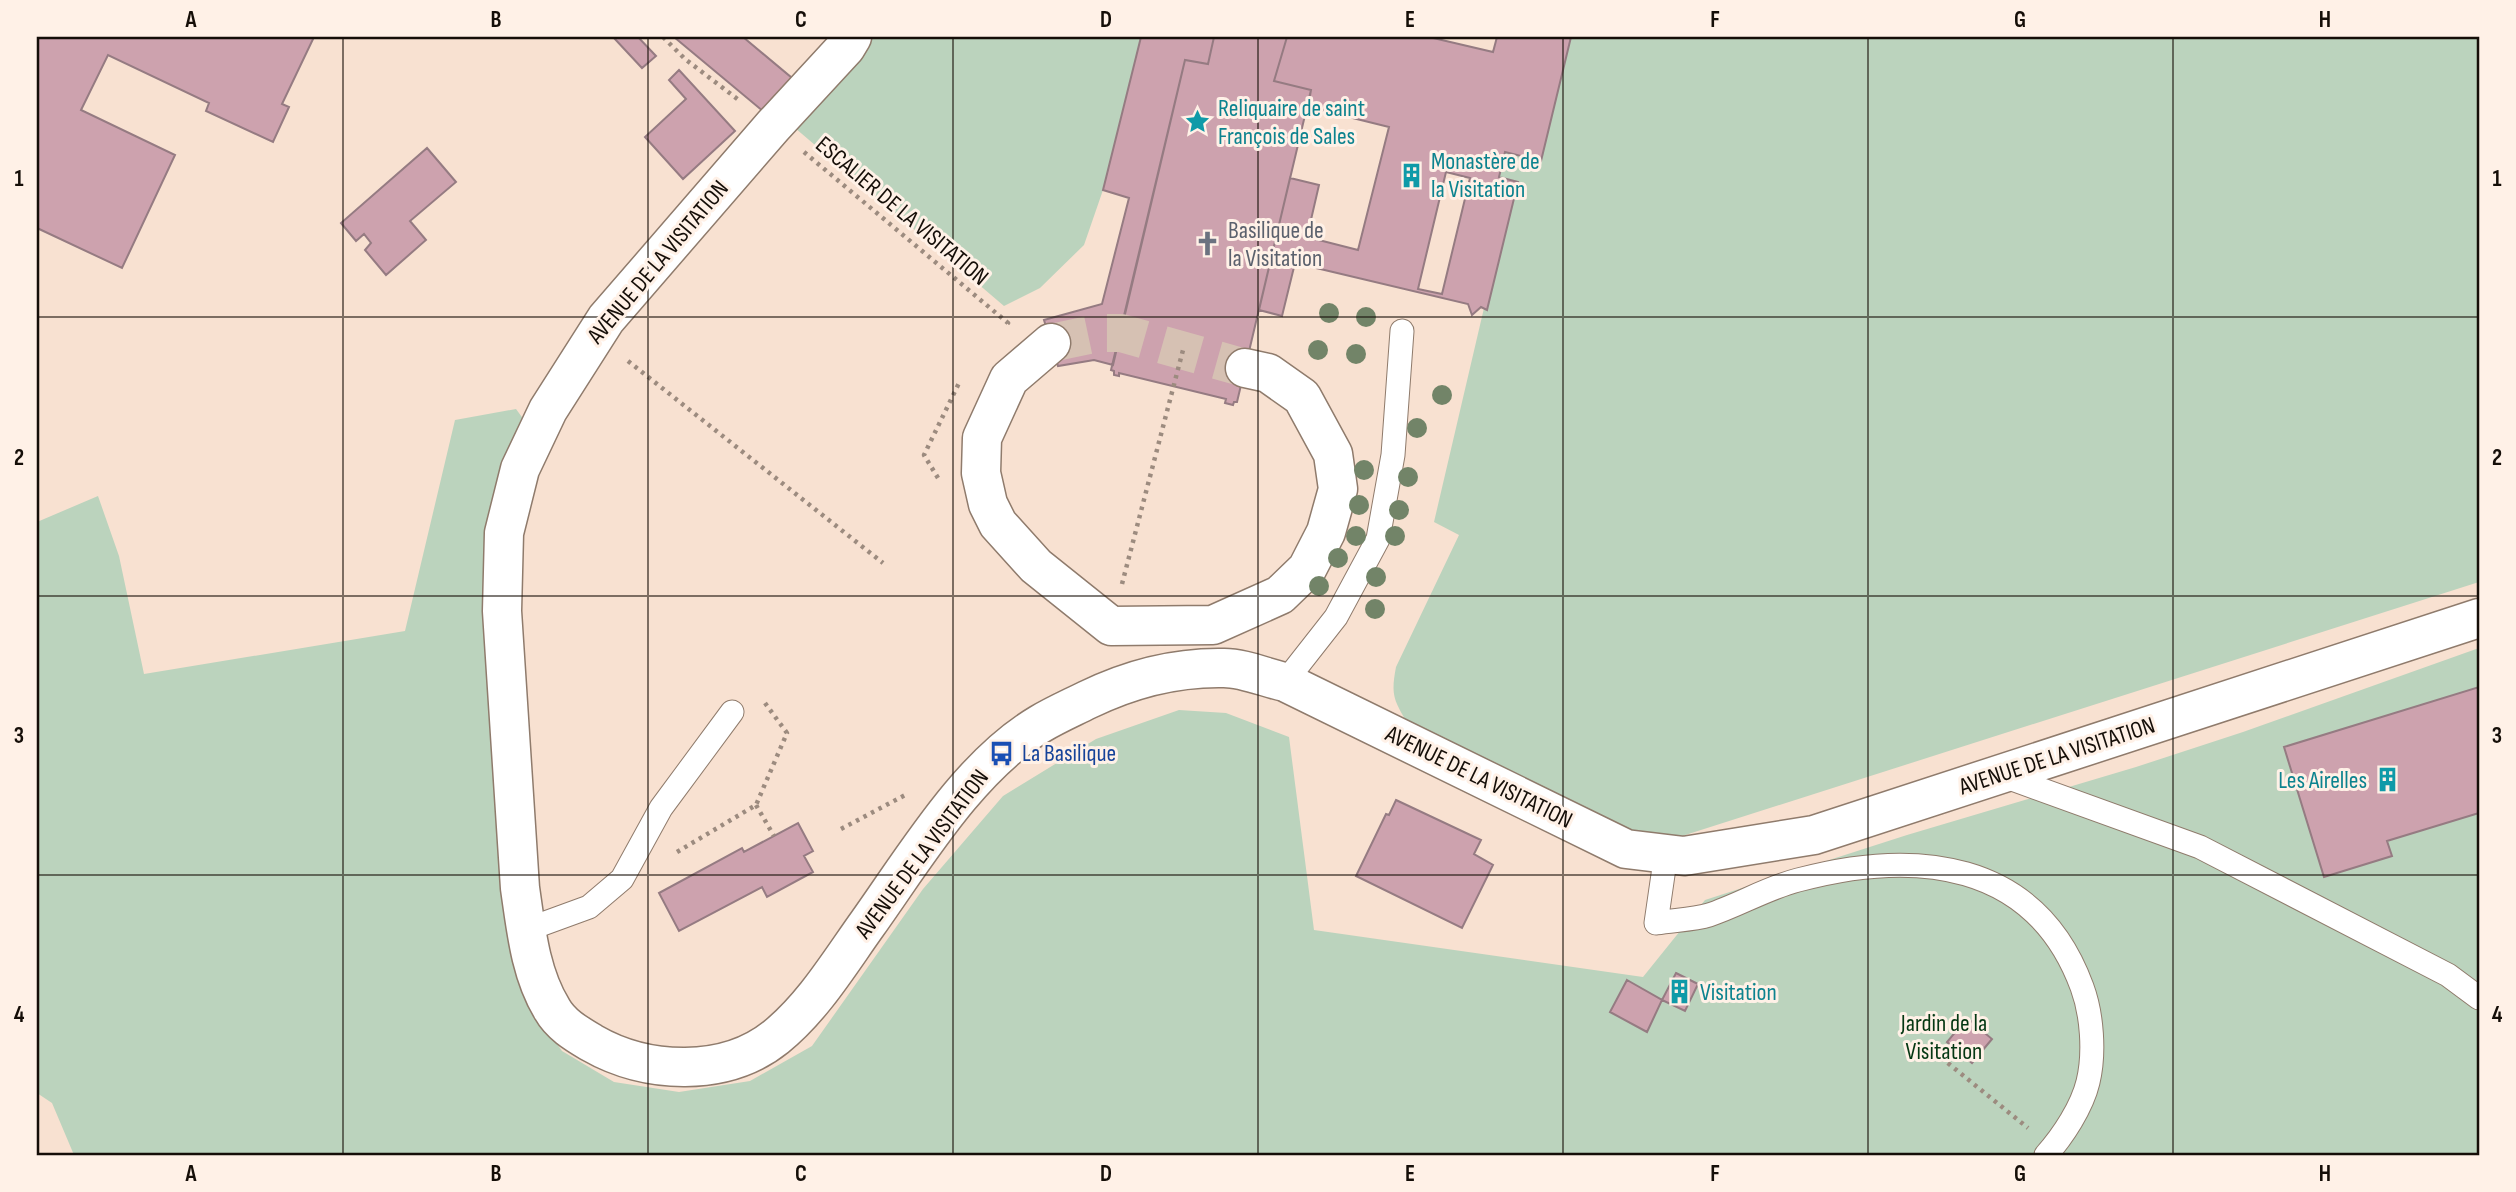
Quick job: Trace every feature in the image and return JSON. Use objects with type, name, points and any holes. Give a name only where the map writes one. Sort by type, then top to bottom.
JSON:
[{"type":"street","name":"AVENUE DE LA VISITATION","points":[[852,37],[595,334],[548,410],[520,470],[504,533],[502,611],[520,888],[526,930],[535,972],[552,1011],[572,1032],[607,1052],[640,1063],[674,1067],[725,1063],[749,1054],[774,1038],[803,1012],[937,826],[969,786],[1002,753],[1038,725],[1104,692],[1166,671],[1227,668],[1286,682],[1626,849],[1684,856],[1814,835],[2479,618]]},
{"type":"street","points":[[1051,343],[1009,379],[996,404],[982,439],[983,483],[988,504],[998,524],[1036,566],[1111,626],[1213,625],[1280,595],[1307,569],[1326,531],[1338,489],[1333,454],[1302,397],[1268,373],[1245,368]]},
{"type":"lane","points":[[1286,682],[1336,617],[1378,540],[1393,455],[1402,331]]},
{"type":"lane","points":[[526,930],[589,907],[622,879],[661,808],[732,712]]},
{"type":"lane","points":[[2001,775],[2200,847],[2448,975],[2479,998]]},
{"type":"lane","points":[[1667,854],[1656,923],[1707,916],[1748,897],[1797,880],[1884,866],[1916,864],[1947,868],[1978,877],[2006,891],[2032,910],[2053,933],[2071,961],[2083,990],[2090,1021],[2088,1082],[2075,1111],[2049,1152]]},
{"type":"path","name":"ESCALIER DE LA VISITATION","points":[[663,37],[685,59],[773,126],[1008,323]]},
{"type":"path","points":[[595,334],[883,562]]},
{"type":"path","points":[[1111,626],[1183,350]]},
{"type":"path","points":[[636,853],[679,852],[756,805],[787,733],[764,701]]},
{"type":"path","points":[[841,829],[914,790]]},
{"type":"path","points":[[756,805],[774,836]]},
{"type":"path","points":[[1928,1047],[2049,1152]]},
{"type":"green space","points":[[872,37],[1141,37],[1103,190],[1084,245],[1040,288],[1004,306],[795,128],[862,54]]},
{"type":"green space","points":[[1571,37],[2479,37],[2479,582],[1679,837],[1624,829],[1410,728],[1395,699],[1394,677],[1396,667],[1459,535],[1434,522],[1484,308],[1487,309],[1518,183],[1499,177],[1505,152],[1541,160]]},
{"type":"green space","name":"Jardin de la Visitation","points":[[516,409],[527,424],[494,565],[529,1004],[562,1051],[614,1082],[679,1092],[750,1081],[812,1046],[923,889],[1003,796],[1096,739],[1179,710],[1226,713],[1289,737],[1314,930],[1643,977],[1705,900],[1907,835],[2136,767],[2479,648],[2479,1155],[74,1155],[52,1103],[37,1093],[37,522],[98,496],[119,556],[144,674],[405,631],[455,420]]},
{"type":"building","points":[[37,37],[314,37],[282,104],[289,107],[273,142],[206,111],[209,103],[108,55],[81,110],[175,155],[122,268],[37,228]]},
{"type":"building","points":[[613,37],[638,37],[656,56],[642,68]]},
{"type":"building","points":[[674,37],[743,37],[792,78],[764,112]]},
{"type":"building","points":[[1141,37],[1214,37],[1208,64],[1185,60],[1113,365],[1094,360],[1058,366],[1044,320],[1102,304],[1129,198],[1103,190]]},
{"type":"building","name":"Basilique de la Visitation","points":[[1214,37],[1287,37],[1274,81],[1311,90],[1237,402],[1233,405],[1225,403],[1226,399],[1119,373],[1119,376],[1114,375],[1111,370],[1185,60],[1208,64]]},
{"type":"building","name":"Monastère de la Visitation","points":[[1287,37],[1429,37],[1493,52],[1497,37],[1571,37],[1541,161],[1505,152],[1499,177],[1518,182],[1487,310],[1481,307],[1472,315],[1468,304],[1295,263],[1282,316],[1259,310],[1290,178],[1319,185],[1307,237],[1358,250],[1389,127],[1308,107],[1311,90],[1274,81]],"holes":[[[1446,172],[1470,178],[1442,294],[1418,289]]]},
{"type":"building","points":[[679,70],[735,131],[683,179],[645,137],[686,99],[669,80]]},
{"type":"building","points":[[427,148],[456,182],[410,221],[426,240],[386,275],[365,250],[371,243],[364,234],[356,241],[341,223]]},
{"type":"building","name":"Les Airelles","points":[[2479,687],[2479,813],[2387,841],[2392,856],[2324,877],[2284,747]]},
{"type":"building","points":[[1396,800],[1481,840],[1474,854],[1493,865],[1462,928],[1356,876],[1386,814],[1389,815]]},
{"type":"building","points":[[798,823],[813,851],[804,856],[813,872],[767,897],[762,887],[679,931],[659,893],[742,848],[744,852]]},
{"type":"building","name":"Visitation","points":[[1676,973],[1698,984],[1685,1011],[1662,1000]]},
{"type":"building","points":[[1627,980],[1662,1000],[1647,1032],[1610,1012]]},
{"type":"building","points":[[1967,1018],[1992,1039],[1972,1063],[1947,1042]]},
{"type":"tunnel","points":[[1051,343],[1098,333],[1121,333],[1245,368]]},
{"type":"place","name":"Reliquaire de saint François de Sales","points":[[1198,122]]},
{"type":"place","name":"Monastère de la Visitation","points":[[1411,175]]},
{"type":"place","name":"Basilique de la Visitation","points":[[1208,244]]},
{"type":"place","name":"La Basilique","points":[[1002,753]]},
{"type":"place","name":"Les Airelles","points":[[2387,780]]},
{"type":"place","name":"Visitation","points":[[1680,992]]}]
